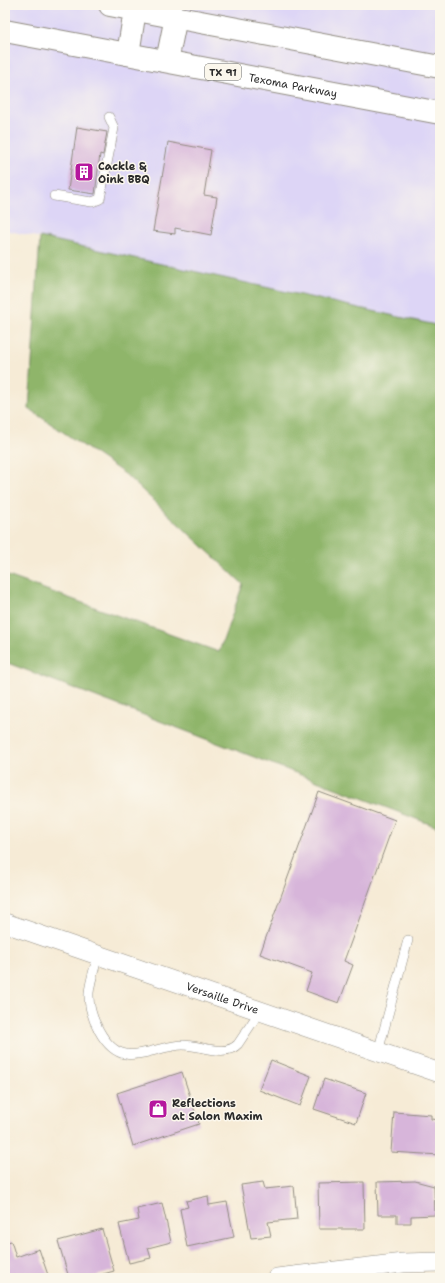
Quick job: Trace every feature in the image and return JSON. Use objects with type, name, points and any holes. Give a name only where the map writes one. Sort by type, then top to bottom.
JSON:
[{"type":"main road","points":[[110,5],[177,11],[440,67]]},
{"type":"main road","points":[[128,54],[135,7]]},
{"type":"main road","points":[[167,61],[177,11]]},
{"type":"main road","name":"Texoma Parkway","points":[[5,32],[440,113]]},
{"type":"street","name":"Versaille Drive","points":[[5,923],[440,1073]]},
{"type":"street","points":[[277,1278],[404,1263],[440,1262]]},
{"type":"lane","points":[[54,196],[92,202],[100,199],[114,128],[109,117]]},
{"type":"lane","points":[[378,1052],[408,940]]},
{"type":"lane","points":[[98,955],[89,994],[91,1010],[102,1035],[118,1052],[135,1054],[169,1046],[183,1045],[200,1046],[218,1051],[228,1051],[235,1048],[260,1011]]},
{"type":"shaded area","points":[[5,5],[440,5],[440,326],[5,230]]},
{"type":"green space","points":[[40,237],[440,326],[440,828],[5,662],[5,575],[219,652],[243,584],[125,474],[29,409]]},
{"type":"building","name":"Cackle & Oink BBQ","points":[[77,127],[107,132],[103,155],[100,154],[95,194],[68,190]]},
{"type":"building","points":[[168,142],[211,150],[204,195],[217,197],[211,235],[175,228],[175,234],[153,231]]},
{"type":"building","points":[[319,792],[395,820],[344,961],[353,965],[339,1003],[306,991],[312,973],[260,954]]},
{"type":"building","points":[[271,1060],[311,1076],[300,1106],[259,1090]]},
{"type":"building","name":"Reflections at Salon Maxim","points":[[182,1072],[199,1124],[133,1146],[117,1093]]},
{"type":"building","points":[[324,1079],[366,1093],[356,1123],[314,1109]]},
{"type":"building","points":[[394,1112],[431,1115],[431,1119],[440,1120],[440,1155],[391,1152]]},
{"type":"building","points":[[415,1181],[434,1186],[435,1215],[411,1216],[411,1223],[397,1223],[397,1215],[378,1215],[377,1182]]},
{"type":"building","points":[[263,1182],[265,1189],[294,1186],[297,1219],[268,1222],[271,1236],[251,1238],[241,1185]]},
{"type":"building","points":[[364,1182],[365,1229],[319,1229],[318,1183]]},
{"type":"building","points":[[208,1196],[209,1205],[227,1202],[234,1237],[187,1247],[180,1209],[188,1207],[186,1201]]},
{"type":"building","points":[[162,1203],[171,1242],[148,1248],[151,1258],[129,1263],[119,1224],[139,1220],[137,1209]]},
{"type":"building","points":[[102,1229],[114,1271],[89,1278],[69,1278],[58,1241]]},
{"type":"building","points":[[11,1241],[16,1257],[39,1249],[49,1278],[5,1278],[5,1243]]},
{"type":"place","name":"Cackle & Oink BBQ","points":[[84,172]]},
{"type":"place","name":"Reflections at Salon Maxim","points":[[158,1109]]}]
